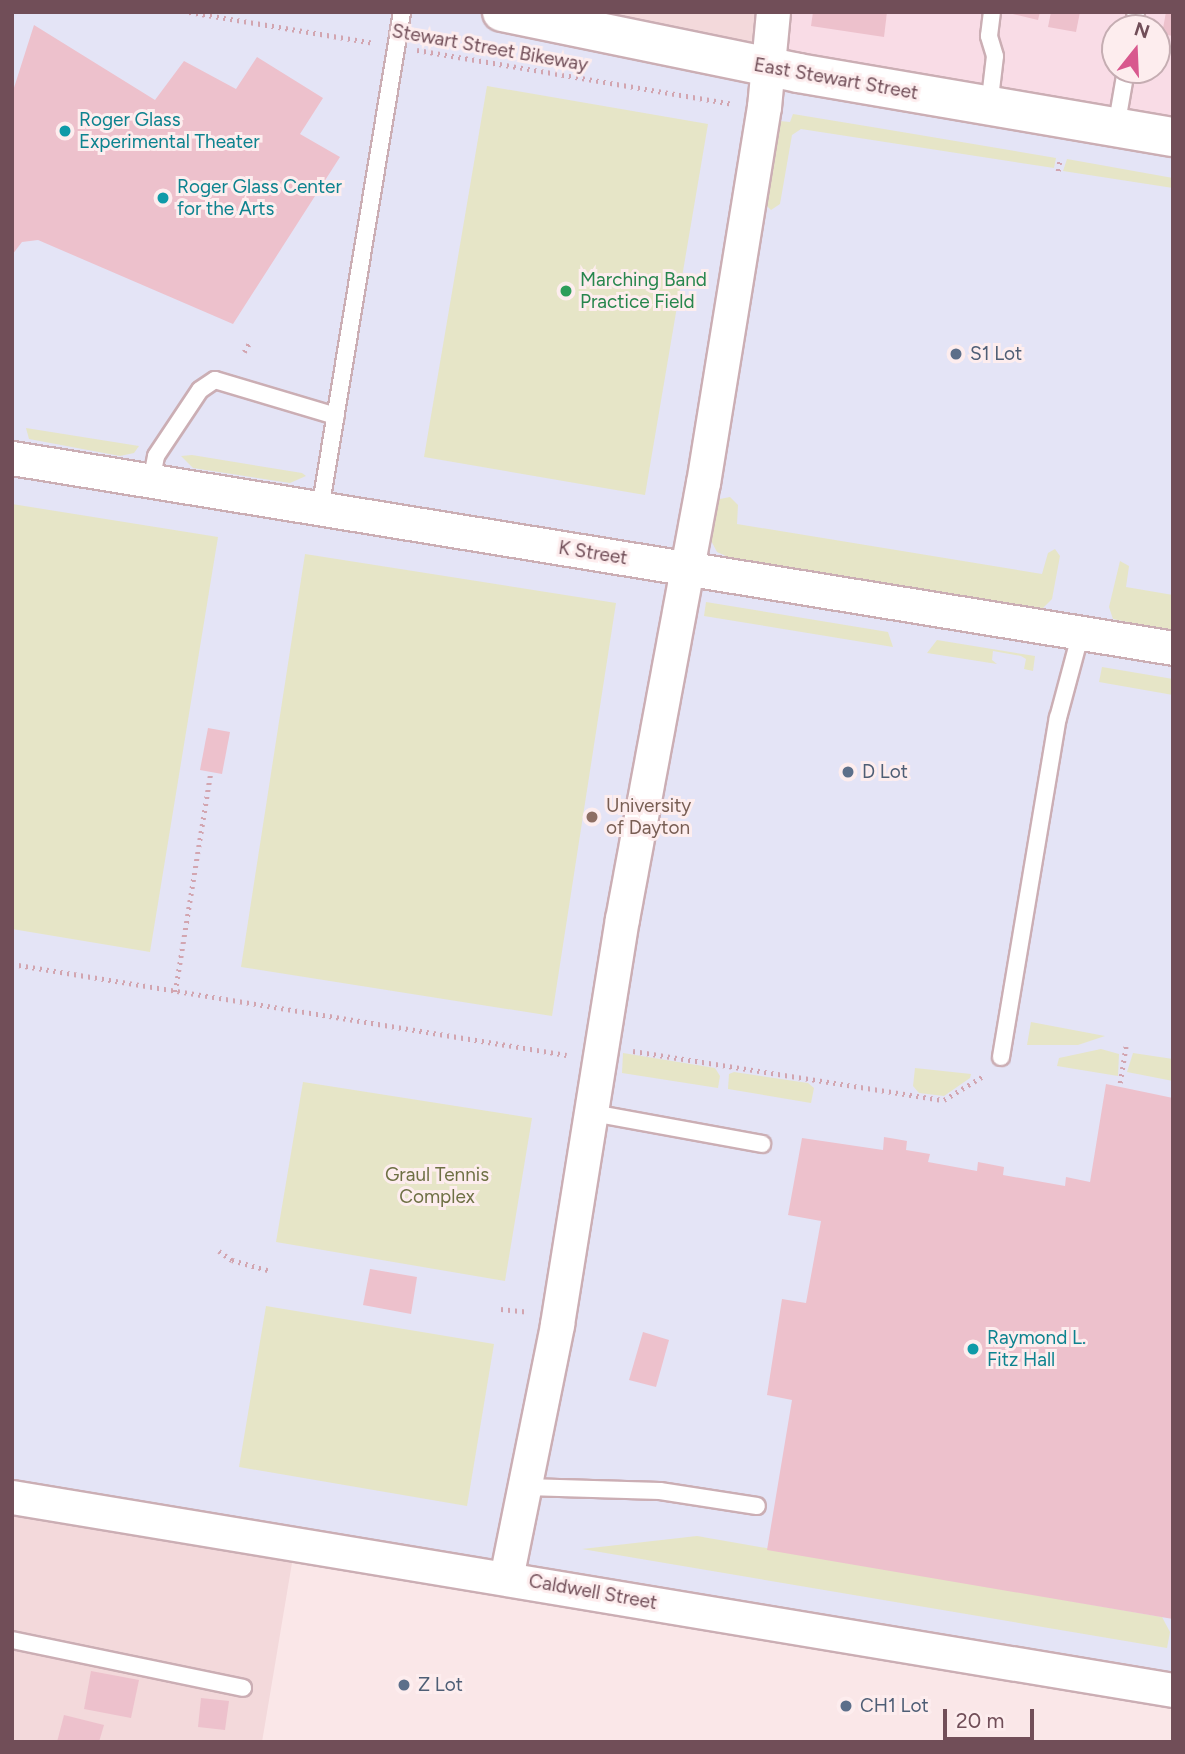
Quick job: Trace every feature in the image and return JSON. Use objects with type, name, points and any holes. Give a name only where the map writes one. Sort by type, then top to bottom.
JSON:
[{"type":"main road","name":"East Stewart Street","points":[[502,12],[767,66],[1173,138]]},
{"type":"street","points":[[506,1578],[526,1487],[593,1113],[622,919],[742,252],[773,12]]},
{"type":"street","name":"K Street","points":[[12,458],[1173,648]]},
{"type":"street","name":"Caldwell Street","points":[[12,1497],[1173,1690]]},
{"type":"lane","points":[[320,510],[402,12]]},
{"type":"lane","points":[[989,107],[995,55],[989,36],[992,12]]},
{"type":"lane","points":[[1116,128],[1124,84]]},
{"type":"lane","points":[[151,482],[156,456],[200,390],[215,380],[336,416]]},
{"type":"lane","points":[[1002,1057],[1058,718],[1081,632]]},
{"type":"lane","points":[[593,1113],[762,1144]]},
{"type":"lane","points":[[526,1487],[660,1491],[757,1506]]},
{"type":"lane","points":[[12,1640],[243,1688]]},
{"type":"path","name":"Stewart Street Bikeway","points":[[189,12],[744,106]]},
{"type":"path","points":[[1058,171],[1060,159]]},
{"type":"path","points":[[244,352],[250,342]]},
{"type":"path","points":[[175,992],[210,775]]},
{"type":"path","points":[[12,964],[574,1056]]},
{"type":"path","points":[[1120,1083],[1126,1046]]},
{"type":"path","points":[[626,1050],[944,1100],[985,1075]]},
{"type":"path","points":[[219,1251],[232,1260],[271,1271]]},
{"type":"shaded area","name":"University of Dayton","points":[[12,12],[502,12],[1173,137],[1173,1687],[12,1497]]},
{"type":"shaded area","points":[[568,12],[763,12],[758,51]]},
{"type":"shaded area","points":[[791,12],[1173,12],[1173,119],[786,57]]},
{"type":"shaded area","points":[[12,1500],[295,1545],[262,1742],[12,1742]]},
{"type":"green space","name":"Marching Band Practice Field","points":[[487,86],[708,124],[645,495],[424,457]]},
{"type":"green space","points":[[793,114],[1056,158],[1054,168],[801,129],[792,135],[780,204],[771,210],[765,204],[780,121],[790,122]]},
{"type":"green space","points":[[1067,159],[1173,178],[1173,188],[1063,171]]},
{"type":"green space","points":[[26,428],[139,446],[134,453],[120,456],[29,439]]},
{"type":"green space","points":[[192,455],[302,473],[306,476],[290,483],[193,468],[181,456]]},
{"type":"green space","points":[[730,497],[738,505],[737,524],[1042,574],[1048,553],[1055,549],[1060,556],[1052,599],[1041,610],[730,558],[717,552],[708,535],[715,500]]},
{"type":"green space","points":[[12,504],[218,537],[150,952],[12,929]]},
{"type":"green space","points":[[305,554],[616,603],[552,1016],[241,967]]},
{"type":"green space","points":[[1120,561],[1129,566],[1126,587],[1173,595],[1173,632],[1113,619],[1109,607]]},
{"type":"green space","points":[[706,602],[888,632],[893,647],[704,616]]},
{"type":"green space","points":[[937,640],[1035,656],[1033,671],[1024,669],[1026,659],[1021,656],[993,651],[992,660],[997,664],[927,653]]},
{"type":"green space","points":[[1102,667],[1173,679],[1173,695],[1099,682]]},
{"type":"green space","points":[[1031,1022],[1105,1036],[1078,1045],[1027,1045]]},
{"type":"green space","points":[[1101,1049],[1119,1054],[1118,1076],[1057,1066],[1059,1058]]},
{"type":"green space","points":[[623,1053],[715,1068],[720,1076],[718,1088],[622,1073]]},
{"type":"green space","points":[[1133,1053],[1173,1059],[1173,1081],[1127,1072]]},
{"type":"green space","points":[[915,1068],[971,1074],[970,1078],[944,1096],[919,1093],[913,1086]]},
{"type":"green space","points":[[734,1072],[808,1083],[814,1088],[811,1103],[728,1089],[729,1074]]},
{"type":"green space","name":"Graul Tennis Complex","points":[[303,1082],[532,1118],[505,1281],[276,1242]]},
{"type":"green space","points":[[266,1306],[494,1344],[467,1506],[239,1467]]},
{"type":"green space","points":[[697,1536],[1162,1617],[1170,1632],[1167,1648],[582,1549]]},
{"type":"building","points":[[813,12],[887,12],[884,37],[811,26]]},
{"type":"building","points":[[1004,12],[1040,12],[1038,20]]},
{"type":"building","points":[[1051,12],[1080,12],[1076,32],[1048,27]]},
{"type":"building","points":[[1173,12],[1173,36],[1171,14],[1166,14]]},
{"type":"building","name":"Roger Glass Center for the Arts","points":[[34,25],[155,100],[184,61],[236,89],[257,57],[323,98],[300,134],[340,157],[233,324],[38,240],[22,242],[12,255],[12,94]]},
{"type":"building","points":[[208,728],[230,732],[222,774],[200,770]]},
{"type":"building","name":"Raymond L. Fitz Hall","points":[[1106,1084],[1173,1098],[1173,1619],[767,1550],[792,1400],[767,1395],[782,1299],[806,1303],[821,1221],[788,1215],[802,1138],[883,1150],[884,1137],[907,1141],[906,1150],[930,1154],[928,1162],[977,1171],[978,1162],[1004,1167],[1003,1175],[1065,1186],[1066,1177],[1090,1182]]},
{"type":"building","points":[[370,1269],[417,1277],[411,1314],[363,1305]]},
{"type":"building","points":[[643,1332],[669,1340],[656,1387],[629,1380]]},
{"type":"building","points":[[91,1671],[139,1680],[131,1718],[84,1709]]},
{"type":"building","points":[[201,1698],[229,1701],[225,1730],[198,1727]]},
{"type":"building","points":[[64,1715],[104,1725],[99,1742],[57,1742]]},
{"type":"place","name":"Roger Glass Experimental Theater","points":[[65,131]]},
{"type":"place","name":"Roger Glass Center for the Arts","points":[[163,198]]},
{"type":"place","name":"Marching Band Practice Field","points":[[566,291]]},
{"type":"place","name":"S1 Lot","points":[[956,354]]},
{"type":"place","name":"D Lot","points":[[848,772]]},
{"type":"place","name":"University of Dayton","points":[[592,817]]},
{"type":"place","name":"Raymond L. Fitz Hall","points":[[973,1349]]},
{"type":"place","name":"Z Lot","points":[[404,1685]]},
{"type":"place","name":"CH1 Lot","points":[[846,1706]]}]
